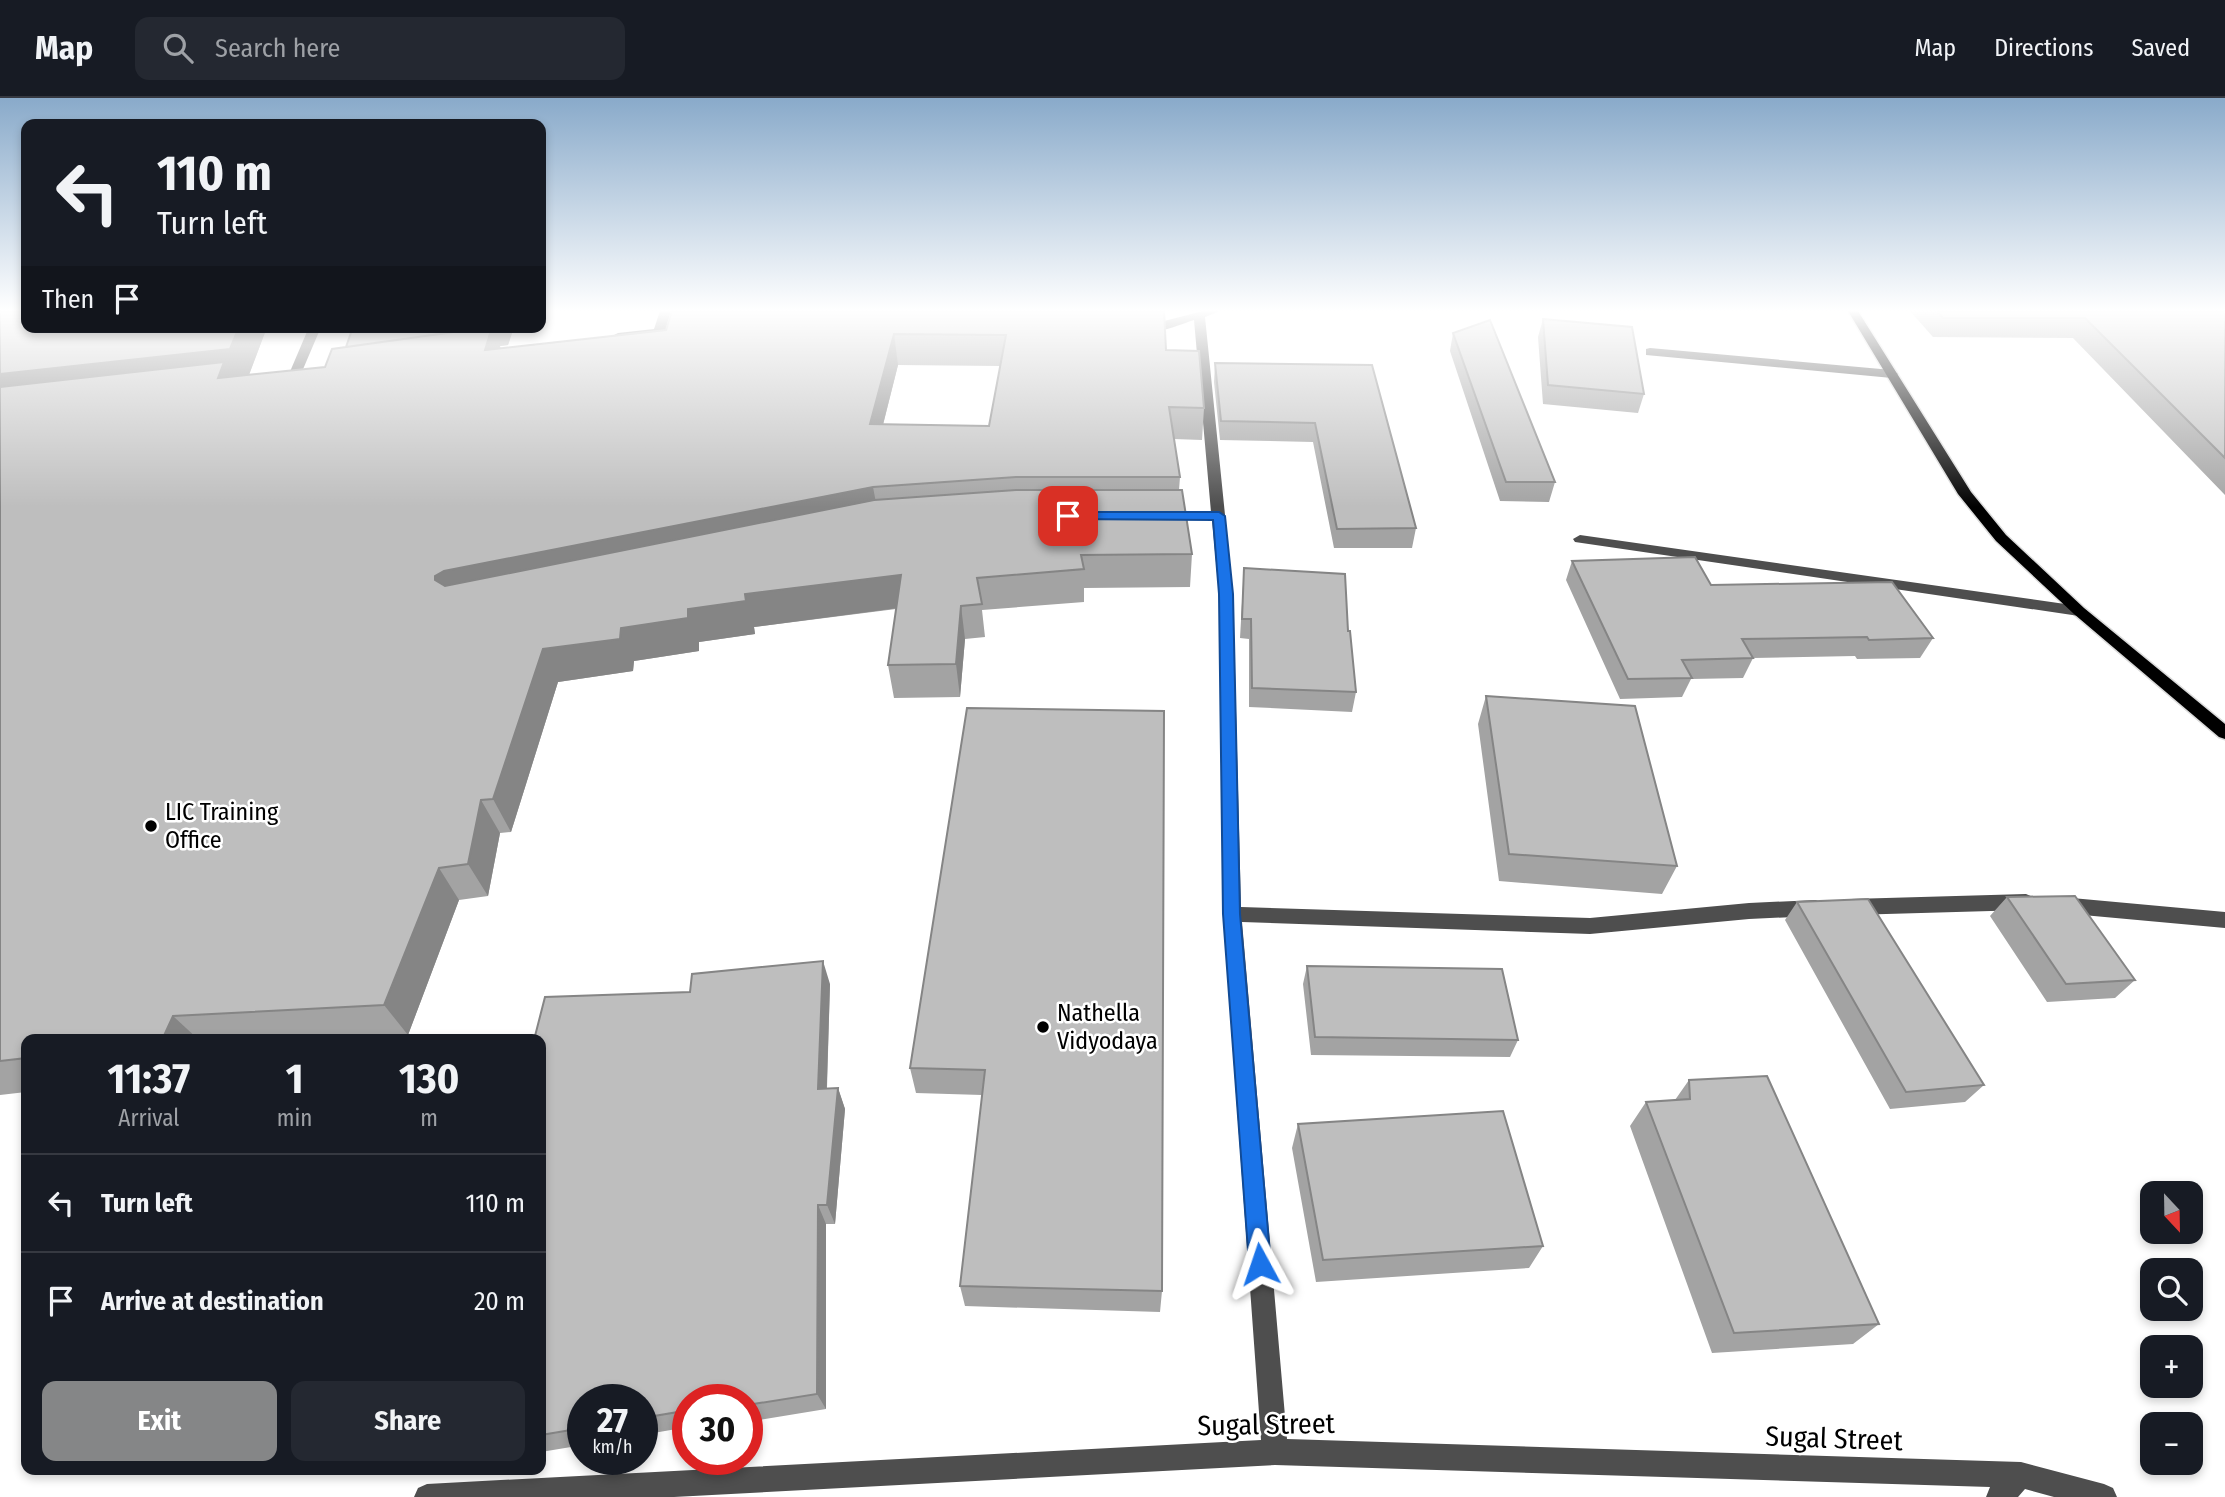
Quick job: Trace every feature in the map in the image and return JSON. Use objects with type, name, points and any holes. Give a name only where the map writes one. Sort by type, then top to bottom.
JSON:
[{"type":"main road","points":[[1893,376],[1972,503],[2001,538],[2079,611],[2225,733]]},
{"type":"street","points":[[289,376],[286,382],[306,380]]},
{"type":"street","points":[[1211,376],[1226,594],[1232,914],[1275,1452]]},
{"type":"street","points":[[1152,516],[1219,516]]},
{"type":"street","points":[[1580,539],[2079,611]]},
{"type":"street","points":[[1232,914],[1590,926],[1749,911],[2023,901],[2225,920]]},
{"type":"street","name":"Sugal Street","points":[[427,1497],[1275,1452],[2021,1475],[2104,1497]]},
{"type":"street","points":[[1999,1497],[2021,1475]]},
{"type":"building","points":[[96,376],[883,376],[870,424],[989,426],[998,376],[1201,376],[1204,408],[1169,407],[1180,477],[1016,477],[873,487],[444,571],[435,576],[435,580],[445,586],[874,500],[1016,490],[1182,490],[1192,554],[1081,555],[1084,569],[977,578],[982,604],[961,606],[956,664],[888,665],[901,575],[745,594],[746,601],[688,609],[688,618],[621,628],[620,639],[543,649],[493,799],[481,800],[468,864],[439,868],[384,1005],[173,1016],[165,1034],[21,1034],[21,1059],[0,1061],[0,387]]},
{"type":"building","points":[[1216,376],[1375,376],[1416,528],[1337,529],[1315,423],[1221,421]]},
{"type":"building","points":[[1468,376],[1513,376],[1555,482],[1506,482]]},
{"type":"building","points":[[1547,376],[1641,376],[1644,394],[1548,385]]},
{"type":"building","points":[[2143,376],[2225,376],[2225,458]]},
{"type":"building","points":[[1695,557],[1711,585],[1892,582],[1933,638],[1742,639],[1753,658],[1682,660],[1692,678],[1628,679],[1572,561]]},
{"type":"building","points":[[1244,568],[1345,574],[1348,631],[1356,692],[1252,688],[1251,619],[1242,619]]},
{"type":"building","points":[[1486,696],[1635,706],[1677,866],[1509,854]]},
{"type":"building","points":[[967,708],[1164,711],[1162,1291],[960,1286],[985,1070],[910,1068]]},
{"type":"building","points":[[2075,896],[2135,980],[2066,984],[2007,897]]},
{"type":"building","points":[[1868,899],[1984,1085],[1906,1092],[1797,902]]},
{"type":"building","points":[[823,961],[818,1089],[838,1088],[827,1205],[818,1205],[817,1394],[763,1402],[763,1384],[672,1384],[672,1413],[658,1415],[658,1384],[567,1384],[567,1431],[546,1434],[546,1034],[536,1034],[545,997],[690,992],[692,974]]},
{"type":"building","points":[[1307,966],[1502,969],[1518,1040],[1315,1037]]},
{"type":"building","points":[[1767,1076],[1879,1324],[1734,1333],[1646,1102],[1690,1099],[1689,1080]]},
{"type":"building","points":[[1503,1111],[1543,1246],[1323,1260],[1298,1124]]},
{"type":"place","name":"LIC Training Office","points":[[151,826]]},
{"type":"place","name":"Nathella Vidyodaya","points":[[1043,1027]]},
{"type":"route","points":[[1068,516],[1219,516],[1226,594],[1232,914],[1260,1264]]}]
